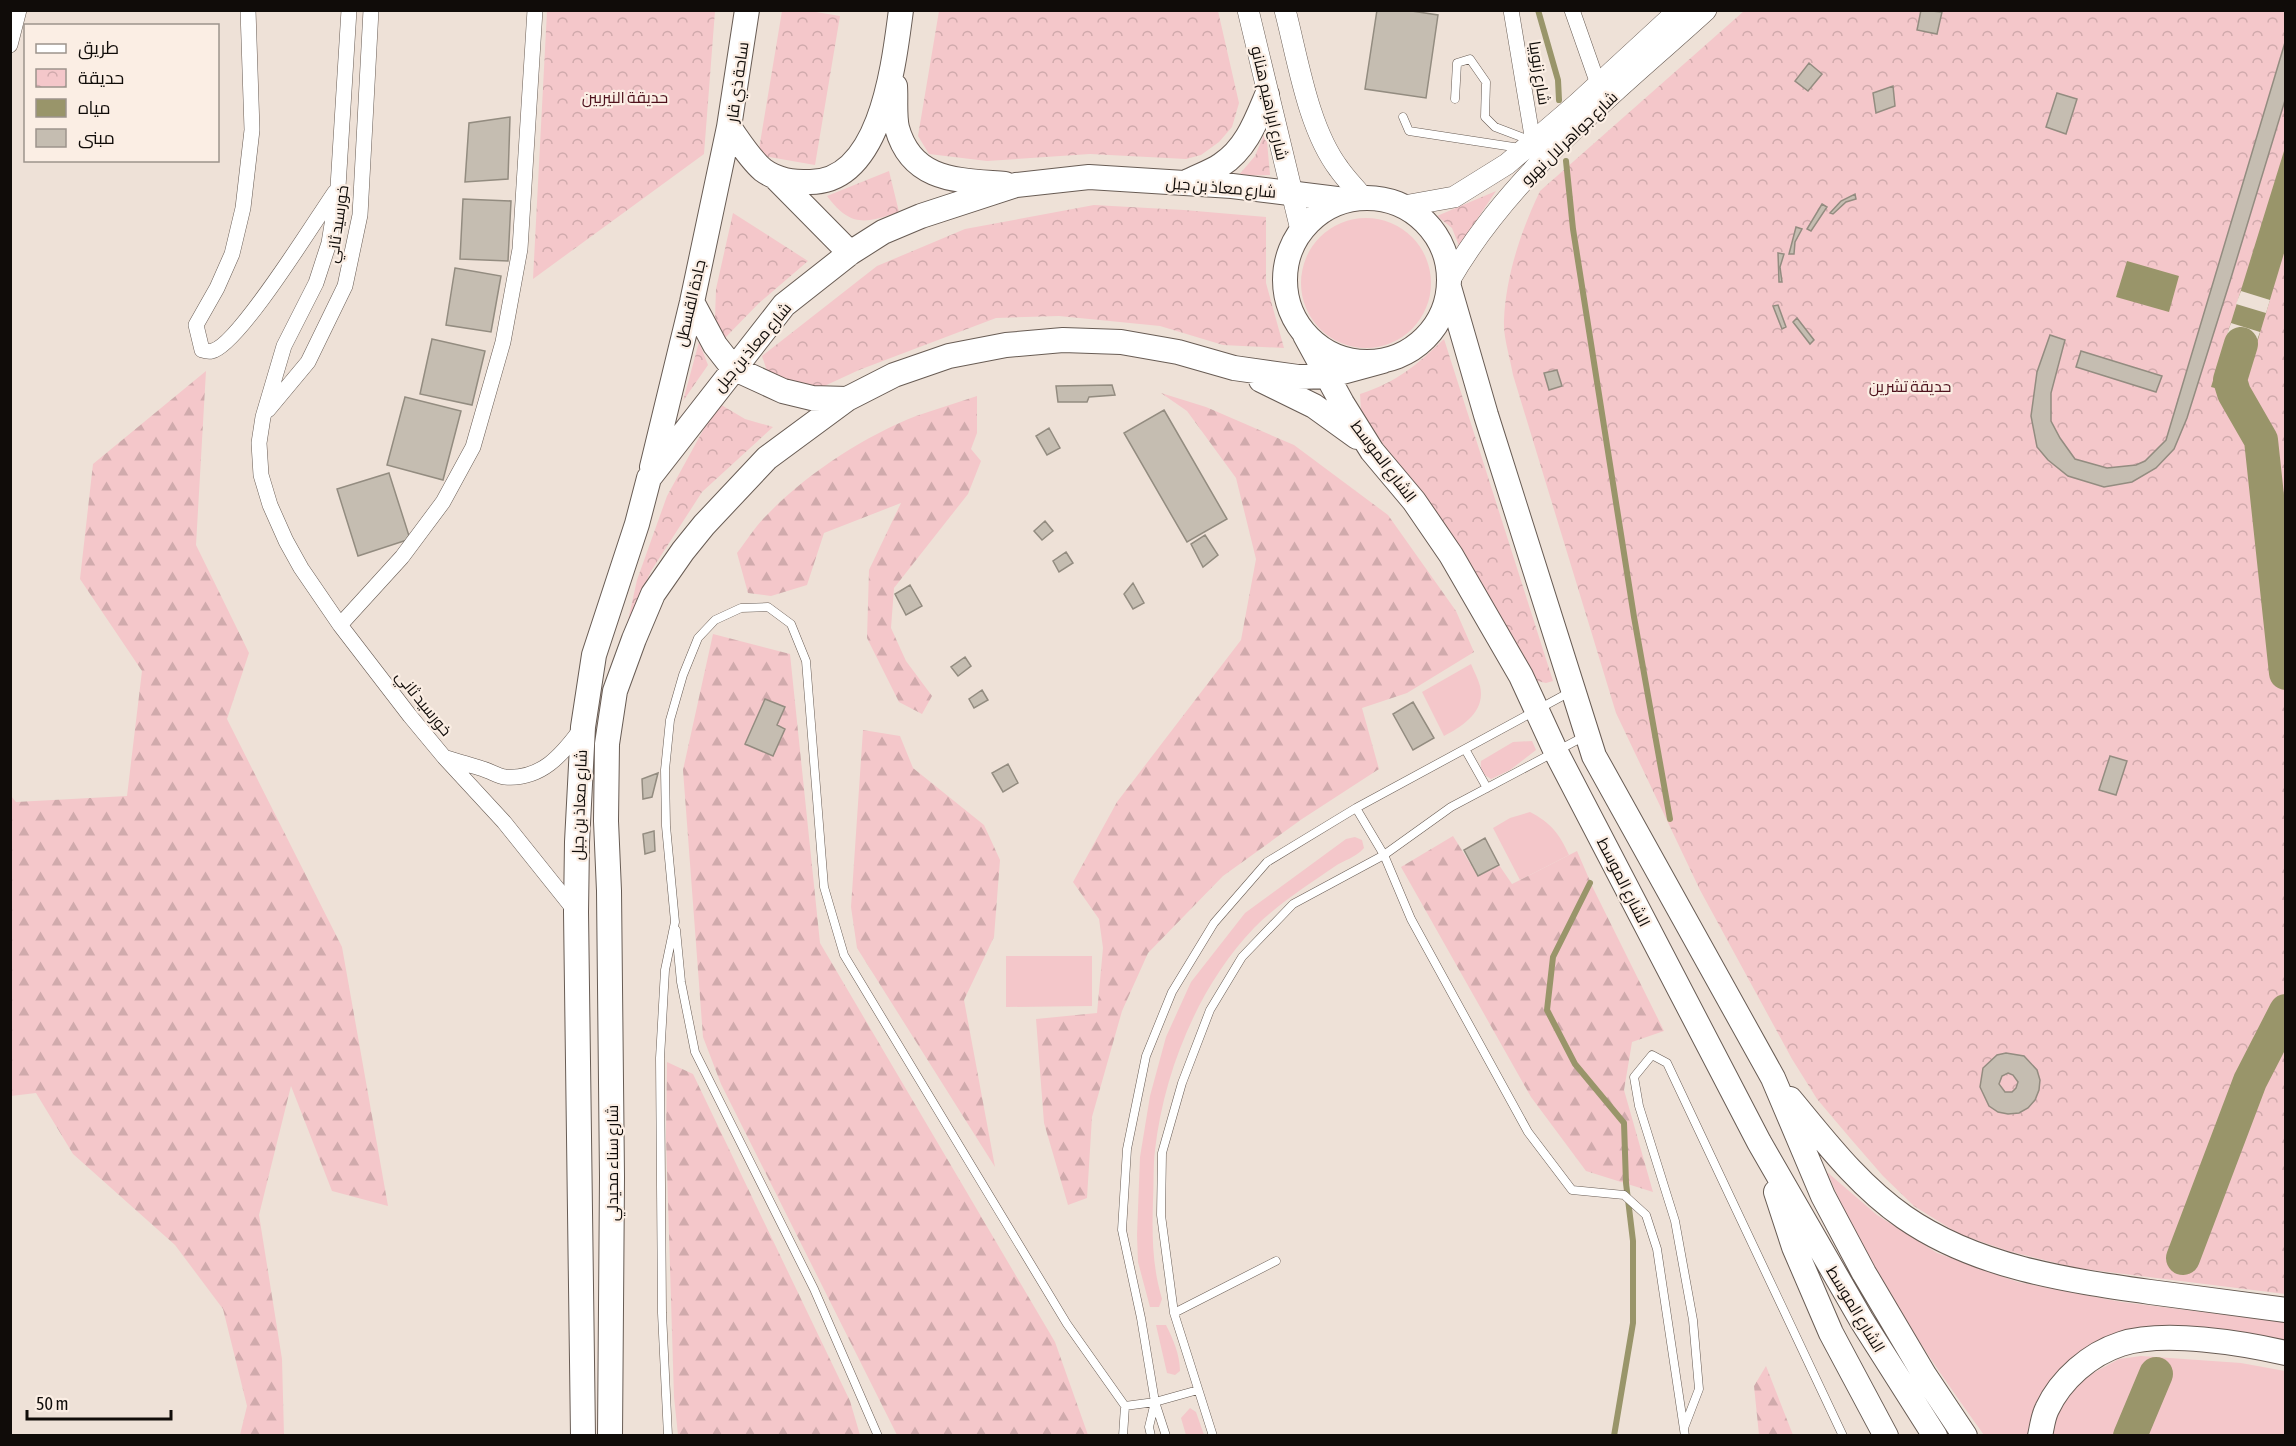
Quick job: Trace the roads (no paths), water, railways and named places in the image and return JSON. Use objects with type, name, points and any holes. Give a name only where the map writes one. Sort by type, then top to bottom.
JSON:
[{"type":"main road","name":"ساحة ذي قار","points":[[747,10],[729,127],[762,168],[777,179],[850,253]]},
{"type":"main road","points":[[777,179],[815,182],[834,176],[851,165],[864,150],[889,85],[901,10]]},
{"type":"main road","name":"شارع ابراهيم هنانو","points":[[1248,10],[1301,230]]},
{"type":"main road","points":[[1285,10],[1309,103],[1321,135],[1354,199]]},
{"type":"main road","name":"شارع جواهر لال نهرو","points":[[1404,206],[1454,197],[1507,164],[1679,10]]},
{"type":"main road","name":"شارع جواهر لال نهرو","points":[[1449,284],[1463,257],[1490,220],[1540,162],[1706,10]]},
{"type":"main road","points":[[894,62],[897,127],[909,157],[933,173],[959,180],[1016,185]]},
{"type":"main road","points":[[1185,183],[1221,165],[1241,147],[1255,125],[1267,94]]},
{"type":"main road","name":"جادة القسطل","points":[[649,478],[692,302],[729,127]]},
{"type":"main road","name":"شارع معاذ بن جبل","points":[[576,912],[582,727],[594,655],[637,524],[649,478],[784,305],[850,253],[884,232],[921,216],[1016,185],[1089,177],[1185,183],[1354,199]]},
{"type":"main road","points":[[1354,199],[1384,199],[1404,206],[1424,220],[1438,240],[1447,263],[1449,284],[1442,313],[1428,335],[1407,352],[1383,361],[1362,363],[1341,358],[1321,349],[1305,335],[1292,316],[1286,294],[1285,272],[1290,250],[1301,230],[1313,217],[1328,207],[1354,199]]},
{"type":"main road","name":"الشارع الموسط","points":[[1449,284],[1486,415],[1594,756],[1773,1078],[1823,1196],[1838,1225],[1925,1376],[1965,1436]]},
{"type":"main road","points":[[692,302],[715,345],[733,368],[783,391],[812,398],[847,399]]},
{"type":"main road","name":"الشارع الموسط","points":[[1305,335],[1372,451],[1414,501],[1451,555],[1521,676],[1556,752],[1759,1142],[1862,1321],[1935,1436]]},
{"type":"main road","name":"شارع معاذ بن جبل","points":[[609,891],[606,821],[607,766],[615,691],[653,594],[704,525],[767,458],[847,399],[894,375],[949,356],[1006,345],[1063,340],[1121,342],[1178,352],[1234,368],[1276,376],[1328,376],[1383,361]]},
{"type":"main road","points":[[1234,368],[1275,385],[1314,406],[1351,430],[1372,451]]},
{"type":"main road","name":"شارع سناء محيدلي","points":[[609,891],[612,1177],[610,1436]]},
{"type":"main road","name":"شارع سناء محيدلي","points":[[576,912],[583,1436]]},
{"type":"main road","points":[[1773,1078],[1859,1180],[1904,1217],[1948,1243],[2004,1264],[2065,1280],[2286,1310]]},
{"type":"main road","points":[[1759,1142],[1794,1247],[1831,1333],[1886,1436]]},
{"type":"main road","points":[[2040,1436],[2047,1409],[2071,1374],[2092,1358],[2122,1344],[2153,1339],[2184,1338],[2266,1348],[2286,1353]]},
{"type":"street","points":[[10,45],[19,10]]},
{"type":"street","points":[[248,10],[252,130],[243,208],[232,254],[217,288],[196,325],[202,350],[212,351],[222,345],[260,305],[276,277],[338,187]]},
{"type":"street","name":"خورسيد ثاني","points":[[349,10],[338,187],[329,243],[316,283],[284,346],[263,417],[259,443],[261,475],[270,505],[301,568],[340,625],[444,757],[504,822],[576,912]]},
{"type":"street","name":"خورسيد ثاني","points":[[263,417],[308,363],[345,286],[360,214],[371,10]]},
{"type":"street","points":[[340,625],[402,557],[443,502],[473,447],[502,342],[520,249],[535,10]]},
{"type":"street","name":"شارع زنوبيا","points":[[1511,10],[1529,145]]},
{"type":"street","points":[[1572,10],[1598,84]]},
{"type":"street","name":"خورسيد ثاني","points":[[444,757],[503,777],[517,777],[549,766],[565,751],[582,727]]},
{"type":"lane","points":[[1455,99],[1457,63],[1470,59],[1486,82],[1485,117],[1495,127],[1529,145]]},
{"type":"lane","points":[[1403,117],[1409,131],[1529,145]]},
{"type":"lane","points":[[878,1436],[814,1289],[694,1052],[681,982],[666,826],[665,770],[670,720],[683,675],[698,638],[715,620],[741,608],[768,607],[791,624],[806,661],[824,887],[844,956],[1067,1324],[1125,1406],[1123,1436]]},
{"type":"lane","points":[[1166,1436],[1155,1402],[1141,1318],[1122,1230],[1126,1149],[1146,1056],[1172,992],[1214,923],[1267,862],[1356,807],[1574,690]]},
{"type":"lane","points":[[1213,1436],[1174,1312],[1161,1215],[1162,1153],[1182,1083],[1210,1010],[1242,957],[1293,904],[1384,855],[1451,807],[1588,735]]},
{"type":"lane","points":[[1465,748],[1487,788]]},
{"type":"lane","points":[[1356,807],[1384,855],[1411,919],[1528,1132],[1572,1190],[1624,1195],[1646,1215],[1657,1249],[1685,1432]]},
{"type":"lane","points":[[668,1436],[662,1313],[660,1058],[665,970],[675,922]]},
{"type":"lane","points":[[1685,1432],[1699,1389],[1693,1320],[1675,1221],[1639,1106],[1634,1077],[1652,1055],[1667,1063],[1843,1436]]},
{"type":"lane","points":[[1174,1312],[1276,1261]]},
{"type":"lane","points":[[1125,1406],[1155,1402],[1198,1390]]},
{"type":"lane","points":[[1151,1436],[1149,1427],[1155,1402]]},
{"type":"water","points":[[2284,151],[2285,250],[2244,386],[2227,391],[2211,387]]},
{"type":"water","points":[[2127,261],[2179,276],[2169,312],[2116,297]]},
{"type":"waterway","points":[[1538,10],[1558,80],[1559,100]]},
{"type":"waterway","points":[[1566,161],[1573,229],[1634,617],[1670,819]]},
{"type":"waterway","points":[[2241,344],[2230,380],[2234,393],[2261,440],[2286,673]]},
{"type":"waterway","points":[[1590,883],[1553,957],[1547,1010],[1575,1064],[1624,1123],[1626,1183],[1633,1241],[1633,1323],[1614,1436]]},
{"type":"waterway","points":[[2183,1258],[2250,1081],[2286,1011]]},
{"type":"waterway","points":[[2130,1436],[2156,1374]]},
{"type":"park label","name":"حديقة النيربين","points":[[625,97]]},
{"type":"park label","name":"حديقة تشرين","points":[[1910,386]]}]
